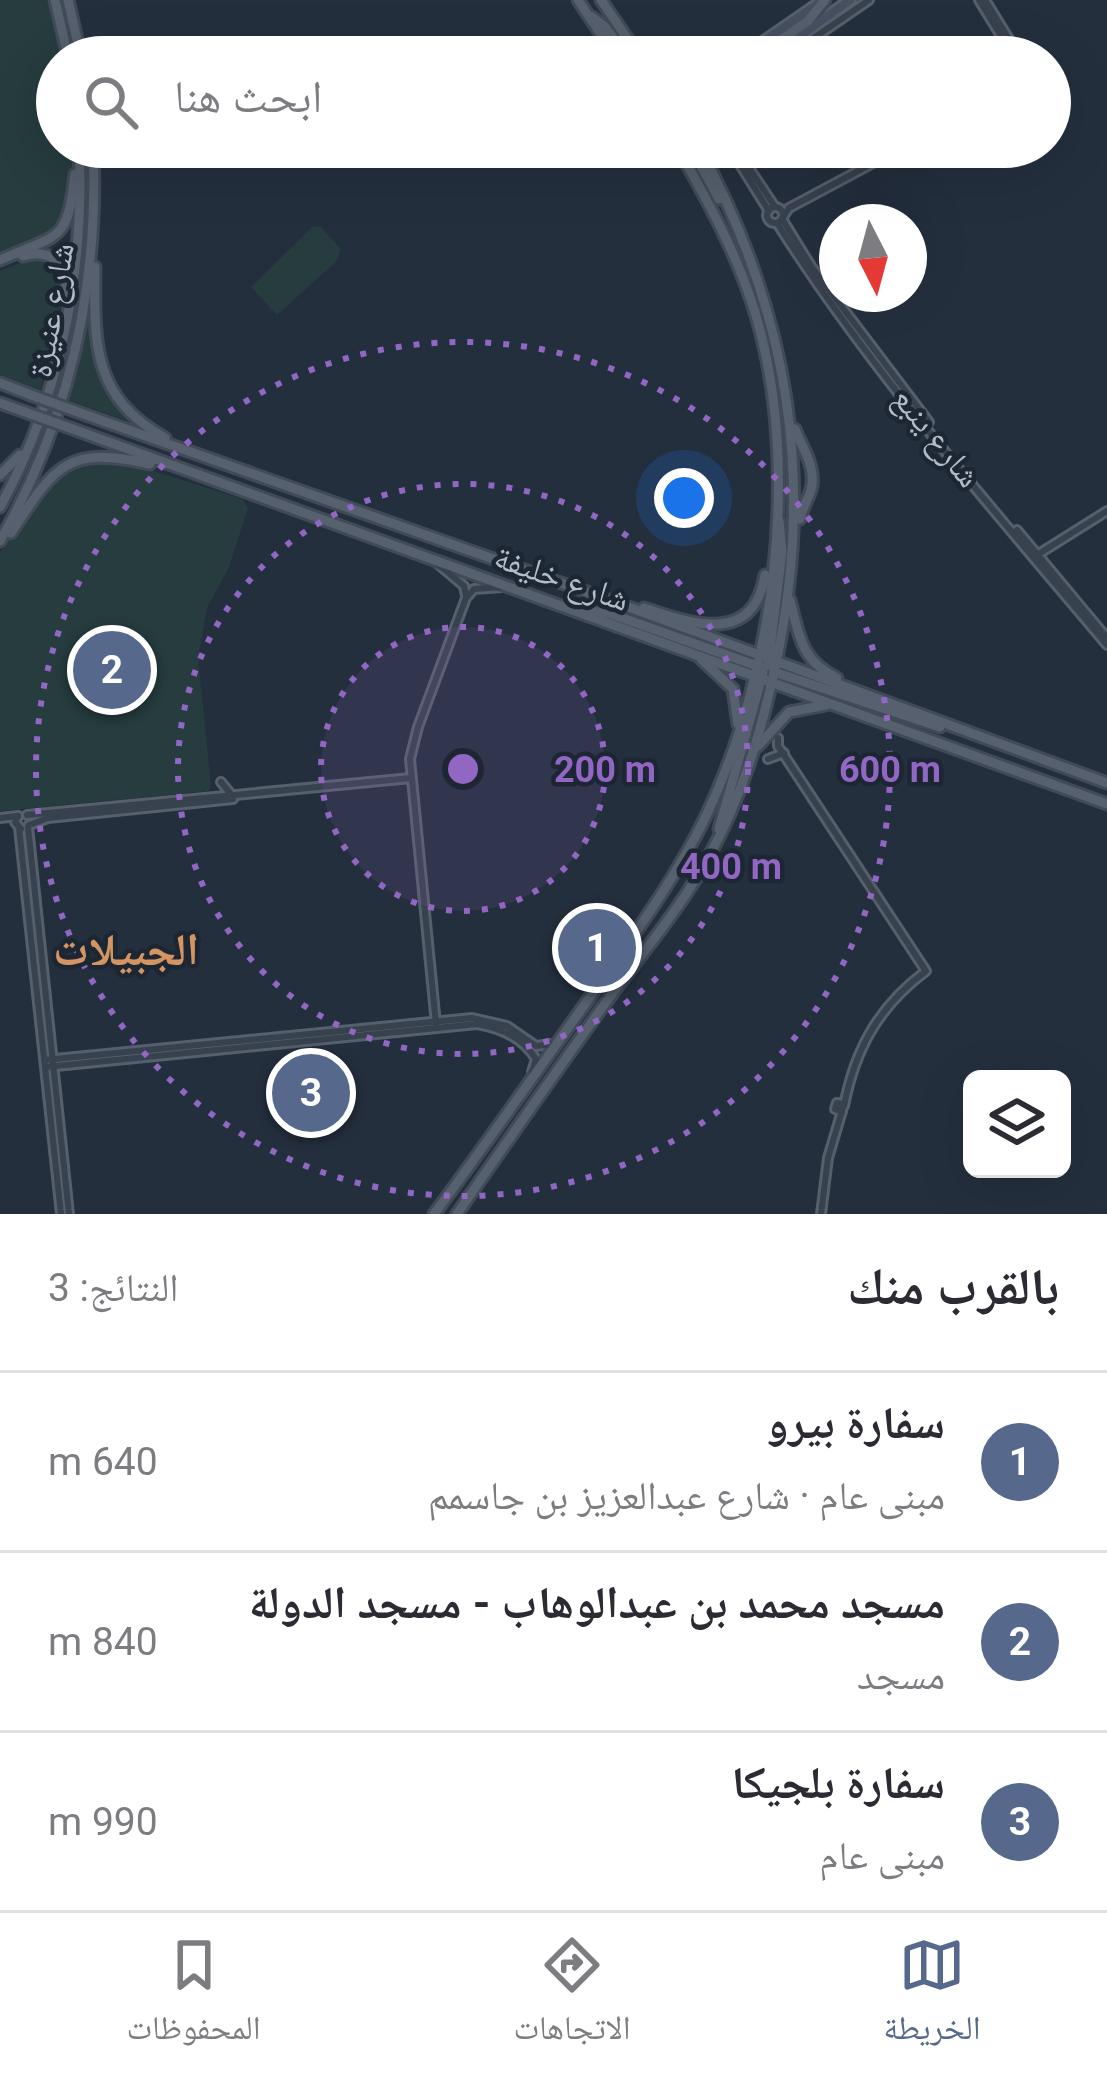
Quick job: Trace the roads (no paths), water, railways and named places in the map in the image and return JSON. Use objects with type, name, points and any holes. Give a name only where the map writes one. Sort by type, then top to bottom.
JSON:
[{"type":"main road","points":[[55,0],[63,36]]},
{"type":"main road","points":[[68,0],[77,36]]},
{"type":"main road","points":[[578,0],[602,36]]},
{"type":"main road","points":[[601,0],[626,36]]},
{"type":"main road","points":[[770,36],[824,0]]},
{"type":"main road","points":[[786,36],[808,21],[824,0]]},
{"type":"main road","points":[[801,36],[850,0]]},
{"type":"main road","points":[[775,32],[788,12]]},
{"type":"main road","points":[[588,15],[611,36]]},
{"type":"main road","points":[[812,36],[822,21]]},
{"type":"main road","points":[[0,263],[65,227],[77,168]]},
{"type":"main road","name":"شارع عنيزة","points":[[0,507],[35,430],[65,330],[78,241],[79,168]]},
{"type":"main road","name":"شارع عنيزة","points":[[0,544],[38,465],[62,399],[82,318],[92,239],[92,168]]},
{"type":"main road","points":[[681,173],[683,168]]},
{"type":"main road","points":[[698,168],[750,298],[766,360],[775,430],[776,516],[765,669],[722,810],[719,835]]},
{"type":"main road","points":[[702,168],[740,234]]},
{"type":"main road","points":[[434,1214],[670,884],[706,815],[790,600],[795,530],[790,413],[768,308],[731,212],[703,168]]},
{"type":"main road","points":[[92,239],[97,339],[111,390],[135,421],[190,453]]},
{"type":"main road","points":[[0,263],[37,253],[58,261],[67,280],[65,330]]},
{"type":"main road","points":[[749,327],[750,298]]},
{"type":"main road","name":"شارع خليفة","points":[[0,381],[615,602],[835,705],[1107,804]]},
{"type":"main road","points":[[765,404],[775,430]]},
{"type":"main road","name":"شارع خليفة","points":[[0,406],[691,652],[765,669],[951,727],[1107,783]]},
{"type":"main road","points":[[0,476],[16,461],[35,430]]},
{"type":"main road","points":[[0,544],[46,483],[72,462],[108,455],[183,472]]},
{"type":"main road","points":[[457,1214],[697,877],[719,835],[755,751],[783,535],[776,516]]},
{"type":"main road","points":[[615,602],[694,624],[728,623],[757,602],[772,563]]},
{"type":"main road","points":[[790,600],[800,644],[817,666],[839,679],[928,710],[951,727]]},
{"type":"main road","points":[[566,608],[608,613],[765,669]]},
{"type":"main road","points":[[691,652],[715,668],[733,689],[739,717],[734,747]]},
{"type":"main road","points":[[755,751],[789,712],[835,705]]},
{"type":"main road","points":[[951,748],[1000,773]]},
{"type":"main road","points":[[643,966],[651,942]]},
{"type":"main road","points":[[576,1045],[596,1032]]},
{"type":"main road","points":[[525,1116],[525,1130]]},
{"type":"street","points":[[817,36],[869,0]]},
{"type":"street","points":[[982,0],[1004,36]]},
{"type":"street","name":"شارع ينبع","points":[[747,168],[779,213],[806,269],[903,396],[1107,642]]},
{"type":"street","points":[[779,213],[864,168]]},
{"type":"street","points":[[1036,556],[1107,511]]},
{"type":"street","points":[[1045,563],[1047,549]]},
{"type":"street","name":"شارع ينبع","points":[[1036,556],[1107,642]]},
{"type":"street","points":[[436,1024],[411,778],[413,745],[466,598],[464,586],[439,564]]},
{"type":"street","points":[[458,581],[480,589],[502,587]]},
{"type":"street","points":[[466,598],[480,589]]},
{"type":"street","points":[[778,738],[926,971],[892,999],[871,1027],[840,1108],[824,1175],[821,1214]]},
{"type":"street","points":[[768,759],[784,753]]},
{"type":"street","points":[[0,821],[23,827],[44,819],[411,778]]},
{"type":"street","points":[[201,797],[219,783],[233,795]]},
{"type":"street","points":[[0,821],[22,815],[284,791]]},
{"type":"street","points":[[22,815],[23,827]]},
{"type":"street","points":[[22,815],[65,1214]]},
{"type":"street","points":[[50,1063],[484,1018],[507,1026],[536,1046],[546,1047],[564,1034]]},
{"type":"street","points":[[523,1040],[536,1061],[525,1087]]},
{"type":"place","name":"مسجد محمد بن عبدالوهاب - مسجد الدولة","points":[[112,670]]},
{"type":"place","name":"سفارة بيرو","points":[[597,948]]},
{"type":"place","name":"سفارة بلجيكا","points":[[311,1093]]},
{"type":"district","name":"الجبيلات","points":[[126,949]]}]
